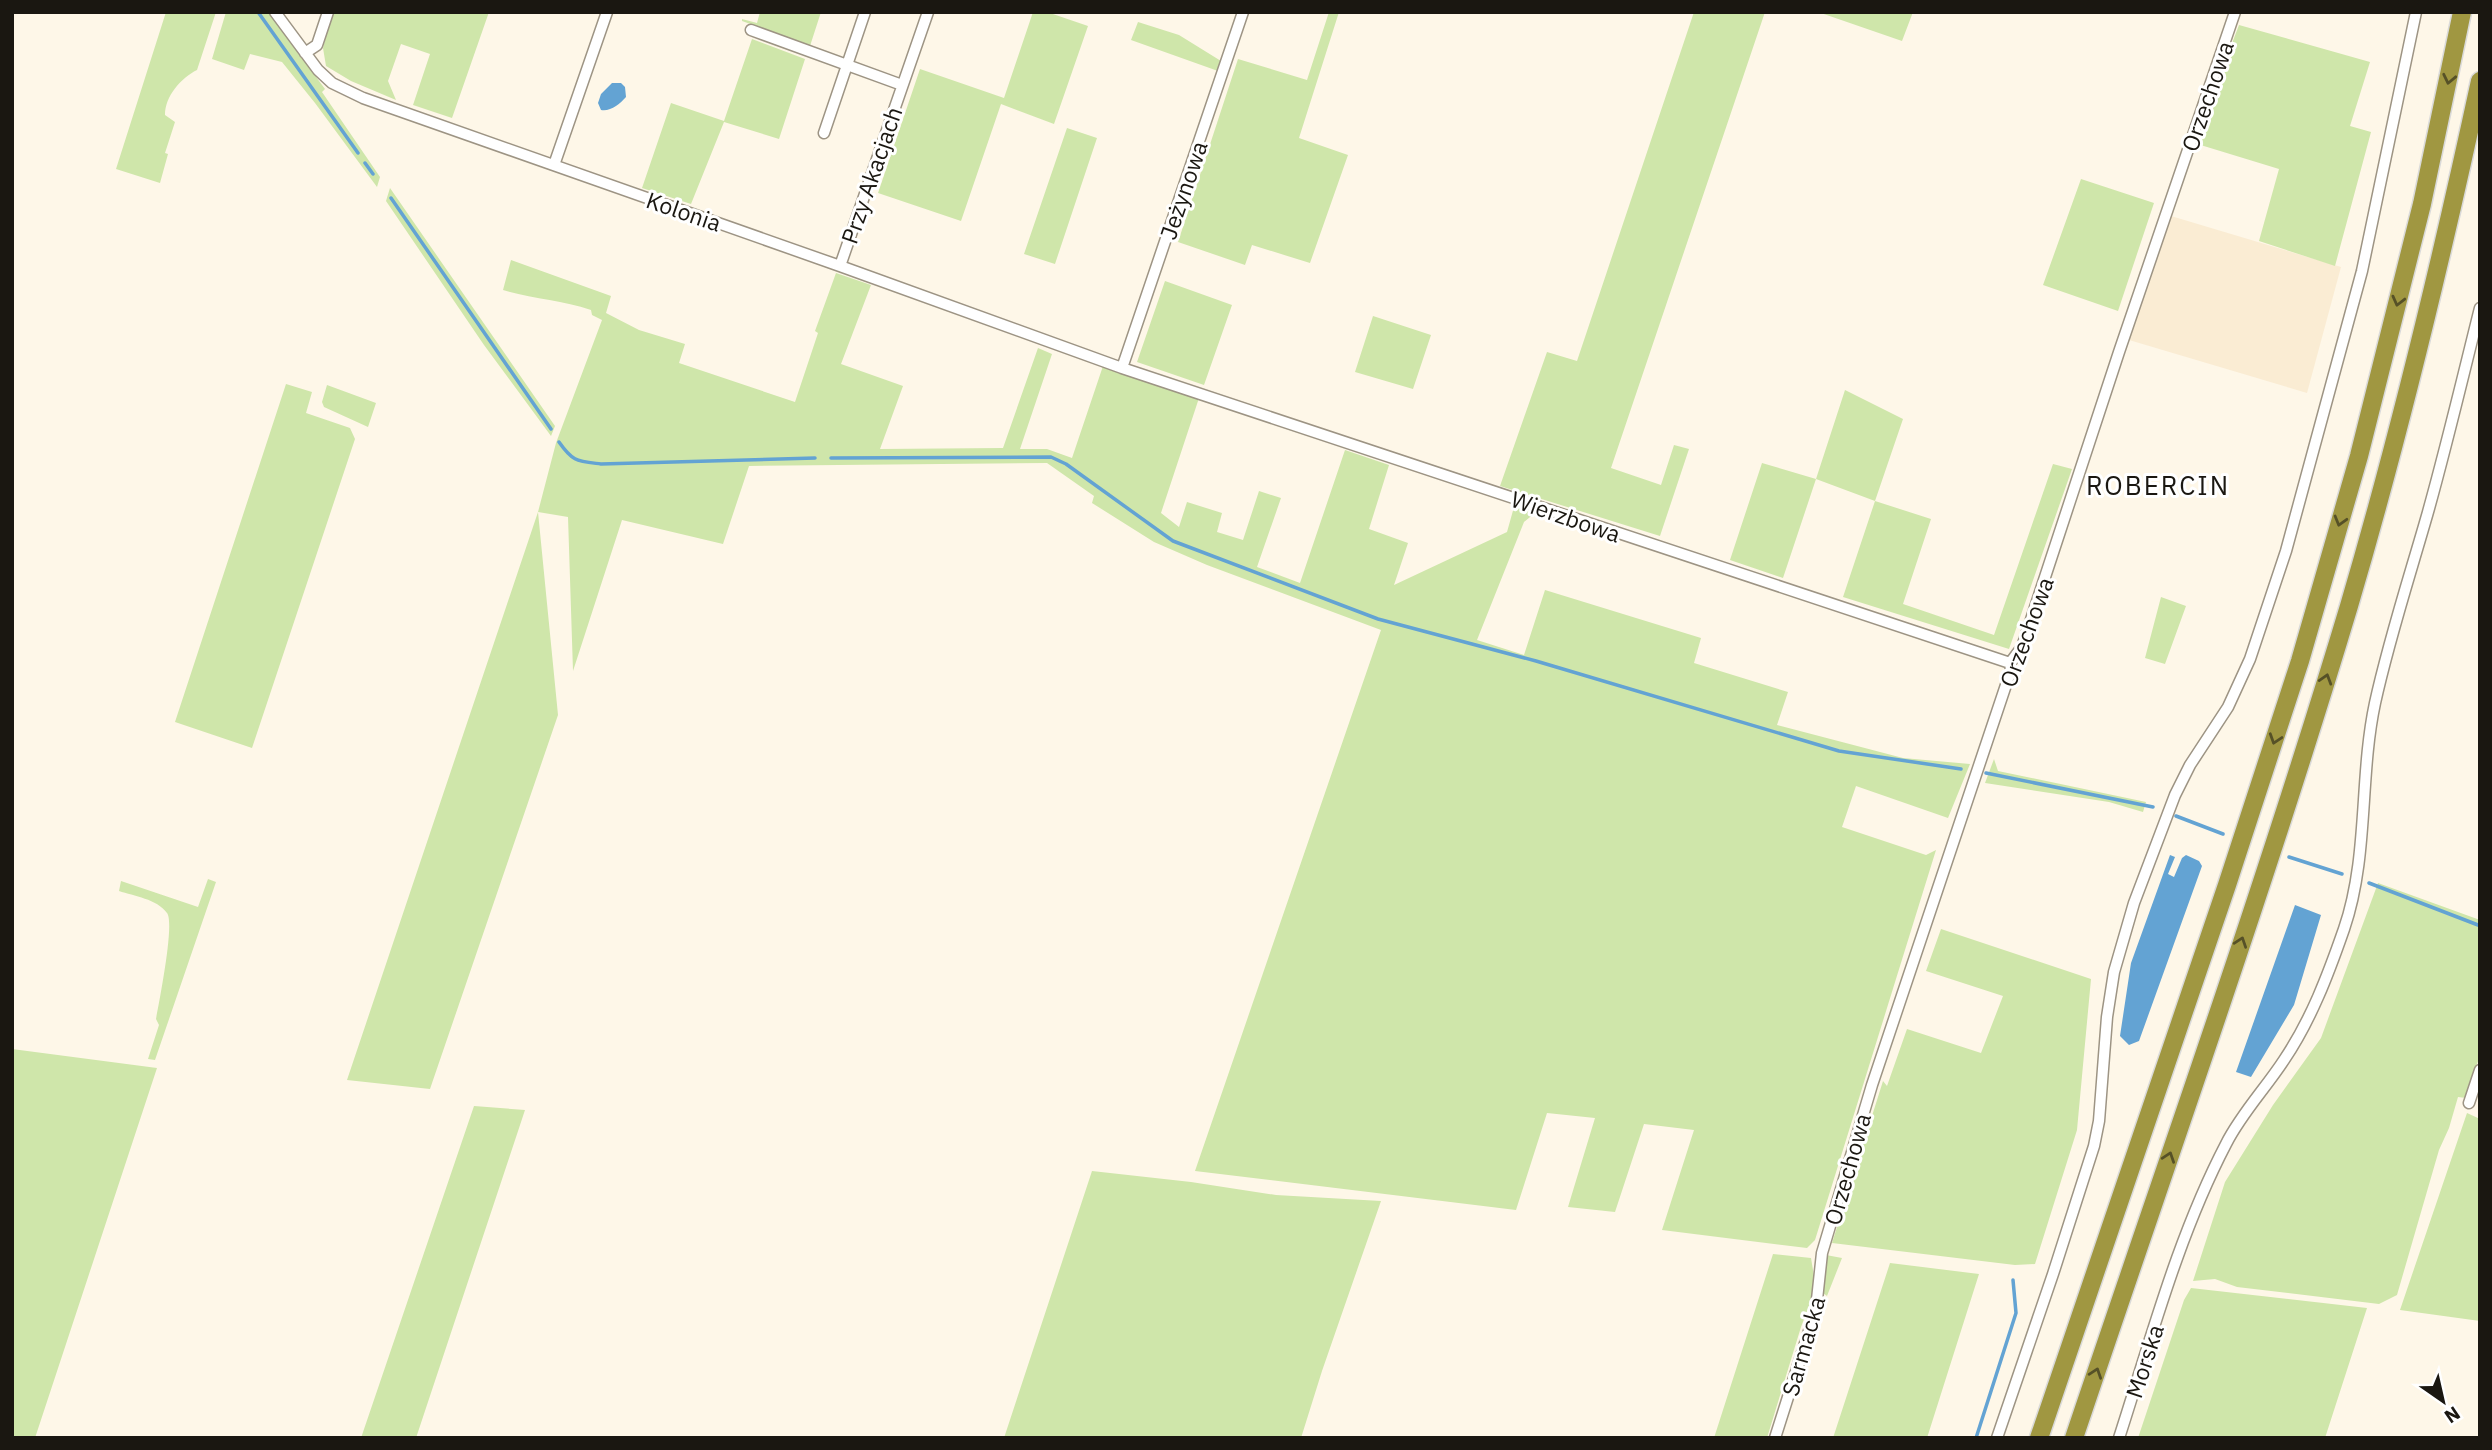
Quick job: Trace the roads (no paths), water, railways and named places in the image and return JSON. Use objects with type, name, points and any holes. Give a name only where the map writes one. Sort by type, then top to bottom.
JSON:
[{"type":"highway","points":[[2039,1438],[2300,661],[2359,456],[2415,231],[2462,12]]},
{"type":"highway","points":[[2074,1438],[2282,819],[2349,605],[2387,473],[2443,254],[2480,81]]},
{"type":"street","name":"Kolonia","points":[[275,12],[318,70],[332,83],[345,90],[1122,368]]},
{"type":"street","points":[[305,53],[317,45],[328,12]]},
{"type":"street","points":[[554,165],[607,12]]},
{"type":"street","points":[[824,133],[865,12]]},
{"type":"street","name":"Przy Akacjach","points":[[840,266],[928,12]]},
{"type":"street","name":"Jeżynowa","points":[[1122,368],[1243,12]]},
{"type":"street","name":"Orzechowa","points":[[1822,1253],[1871,1085],[1981,763],[2011,670],[2010,663],[2022,648],[2235,12]]},
{"type":"street","points":[[1997,1438],[2094,1146],[2099,1121],[2107,1017],[2114,972],[2134,903],[2180,785],[2228,707],[2250,659],[2286,551],[2362,271],[2416,12]]},
{"type":"street","name":"Przy Akacjach","points":[[751,30],[902,85]]},
{"type":"street","name":"Morska","points":[[2119,1438],[2199,1198],[2233,1132],[2286,1058],[2303,1028],[2319,996],[2346,924],[2361,851],[2367,752],[2375,703],[2444,454],[2480,308]]},
{"type":"street","name":"Wierzbowa","points":[[1122,368],[2010,663]]},
{"type":"street","points":[[2469,1103],[2480,1070]]},
{"type":"street","name":"Sarmacka","points":[[1775,1438],[1816,1310],[1822,1253]]},
{"type":"water","points":[[612,83],[621,83],[625,87],[626,97],[615,107],[601,110],[598,103],[601,94]]},
{"type":"water","points":[[2170,855],[2175,857],[2168,874],[2174,877],[2186,855],[2199,861],[2202,866],[2139,1041],[2129,1045],[2120,1036],[2131,963]]},
{"type":"water","points":[[2295,905],[2321,915],[2294,1005],[2251,1077],[2236,1072]]},
{"type":"waterway","points":[[258,12],[358,153]]},
{"type":"waterway","points":[[365,163],[373,174]]},
{"type":"waterway","points":[[391,198],[551,429]]},
{"type":"waterway","points":[[559,442],[576,459],[601,464],[815,458]]},
{"type":"waterway","points":[[831,458],[1051,457],[1066,464],[1173,541],[1378,619],[1536,661],[1839,751],[1961,769]]},
{"type":"waterway","points":[[1986,773],[2153,807]]},
{"type":"waterway","points":[[2176,816],[2223,834]]},
{"type":"waterway","points":[[2289,857],[2342,874]]},
{"type":"waterway","points":[[2369,883],[2478,925]]},
{"type":"waterway","points":[[1976,1438],[2016,1313],[2013,1280]]},
{"type":"district","name":"ROBERCIN","points":[[2158,485]]}]
